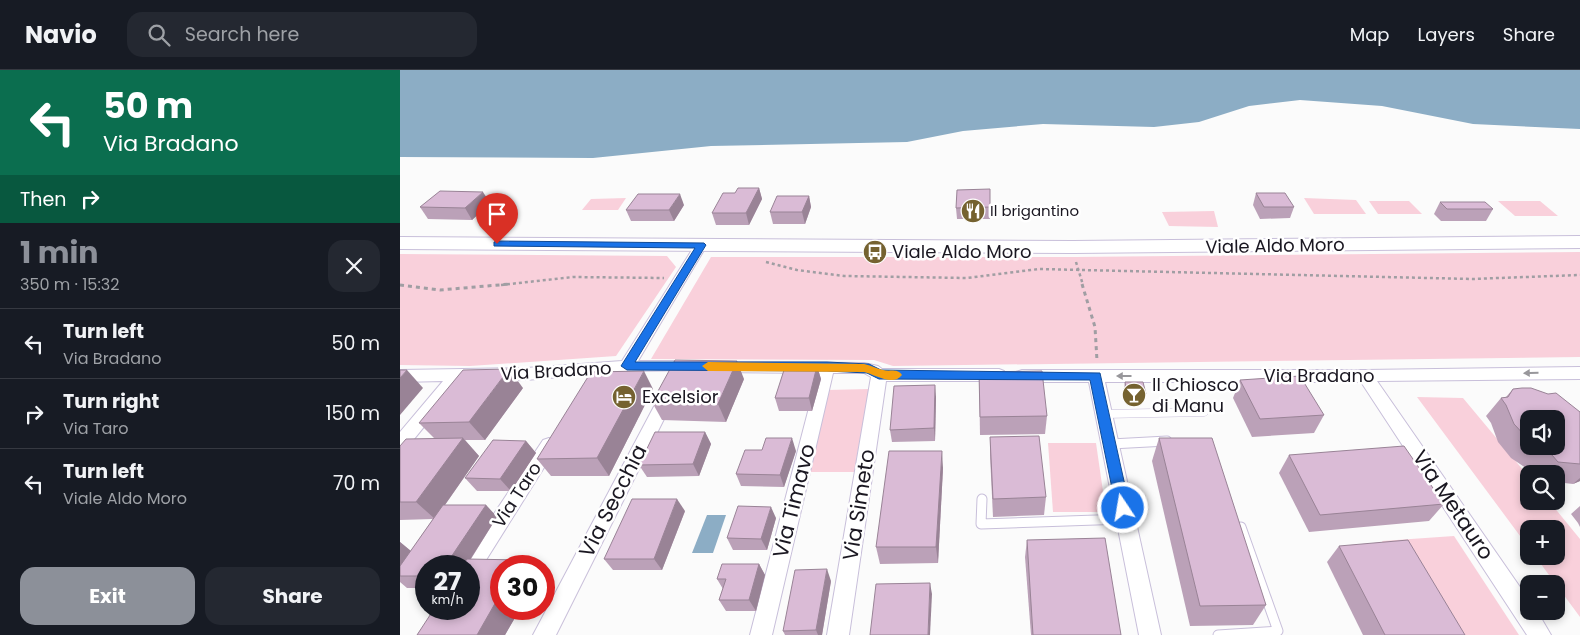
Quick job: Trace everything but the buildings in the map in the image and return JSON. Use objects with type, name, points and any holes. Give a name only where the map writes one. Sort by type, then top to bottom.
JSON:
[{"type":"street","name":"Viale Aldo Moro","points":[[400,243],[1073,248],[1580,242]]},
{"type":"street","points":[[627,366],[701,245]]},
{"type":"street","name":"Via Bradano","points":[[400,376],[593,377],[627,366],[827,367],[869,368],[879,374],[1096,376],[1365,376],[1580,372]]},
{"type":"street","name":"Via Secchia","points":[[544,635],[683,366]]},
{"type":"street","name":"Via Timavo","points":[[761,635],[827,367]]},
{"type":"street","name":"Via Simeto","points":[[838,635],[879,374]]},
{"type":"street","points":[[400,444],[457,375]]},
{"type":"street","points":[[1096,376],[1150,635]]},
{"type":"street","name":"Via Metauro","points":[[1365,376],[1540,635]]},
{"type":"street","name":"Via Taro","points":[[479,555],[557,433]]},
{"type":"lane","points":[[1104,414],[1204,412]]},
{"type":"lane","points":[[1110,444],[1181,440]]},
{"type":"lane","points":[[982,499],[981,524],[1125,519]]},
{"type":"lane","points":[[1218,635],[1278,632],[1239,521]]},
{"type":"path","points":[[1073,248],[1076,270],[1095,327],[1096,376]]},
{"type":"path","points":[[758,260],[797,270],[844,276],[967,278],[1039,269],[1472,279],[1580,274]]},
{"type":"path","points":[[400,285],[453,289],[562,278],[668,278]]},
{"type":"shaded area","points":[[626,198],[618,210],[582,210],[591,199]]},
{"type":"shaded area","points":[[1304,198],[1356,200],[1366,214],[1314,214]]},
{"type":"shaded area","points":[[1369,201],[1409,201],[1422,214],[1378,214]]},
{"type":"shaded area","points":[[1498,201],[1540,201],[1558,216],[1515,216]]},
{"type":"shaded area","points":[[1214,211],[1218,227],[1169,226],[1162,212]]},
{"type":"shaded area","points":[[1580,252],[1580,357],[893,366],[874,360],[651,359],[711,257],[1075,257]]},
{"type":"shaded area","points":[[400,254],[667,256],[676,267],[616,356],[470,366],[400,365]]},
{"type":"shaded area","points":[[869,389],[854,472],[807,472],[827,390]]},
{"type":"shaded area","points":[[1417,397],[1463,398],[1520,466],[1520,510],[1556,510],[1564,520],[1520,520],[1520,536]]},
{"type":"shaded area","points":[[1048,443],[1096,443],[1106,512],[1053,512]]},
{"type":"shaded area","points":[[1565,521],[1580,539],[1580,617],[1565,597],[1565,575],[1549,575],[1542,565],[1565,565]]},
{"type":"shaded area","points":[[1454,536],[1519,635],[1435,635],[1382,541]]},
{"type":"water","points":[[400,70],[1580,70],[1580,129],[1473,124],[1382,106],[1300,100],[1249,106],[1199,122],[1154,127],[1043,124],[963,131],[907,142],[711,146],[593,158],[400,157]]},
{"type":"water","points":[[707,515],[726,515],[713,553],[692,553]]},
{"type":"slow traffic","points":[[708,366],[869,368],[879,374],[896,375]]},
{"type":"place","name":"Il brigantino","points":[[973,211]]},
{"type":"place","name":"Viale Aldo Moro","points":[[875,252]]},
{"type":"place","name":"Il Chiosco di Manu","points":[[1134,395]]},
{"type":"place","name":"Excelsior","points":[[624,397]]},
{"type":"route","points":[[497,244],[701,245],[627,366],[827,367],[869,368],[879,374],[1096,376],[1123,508]]}]
